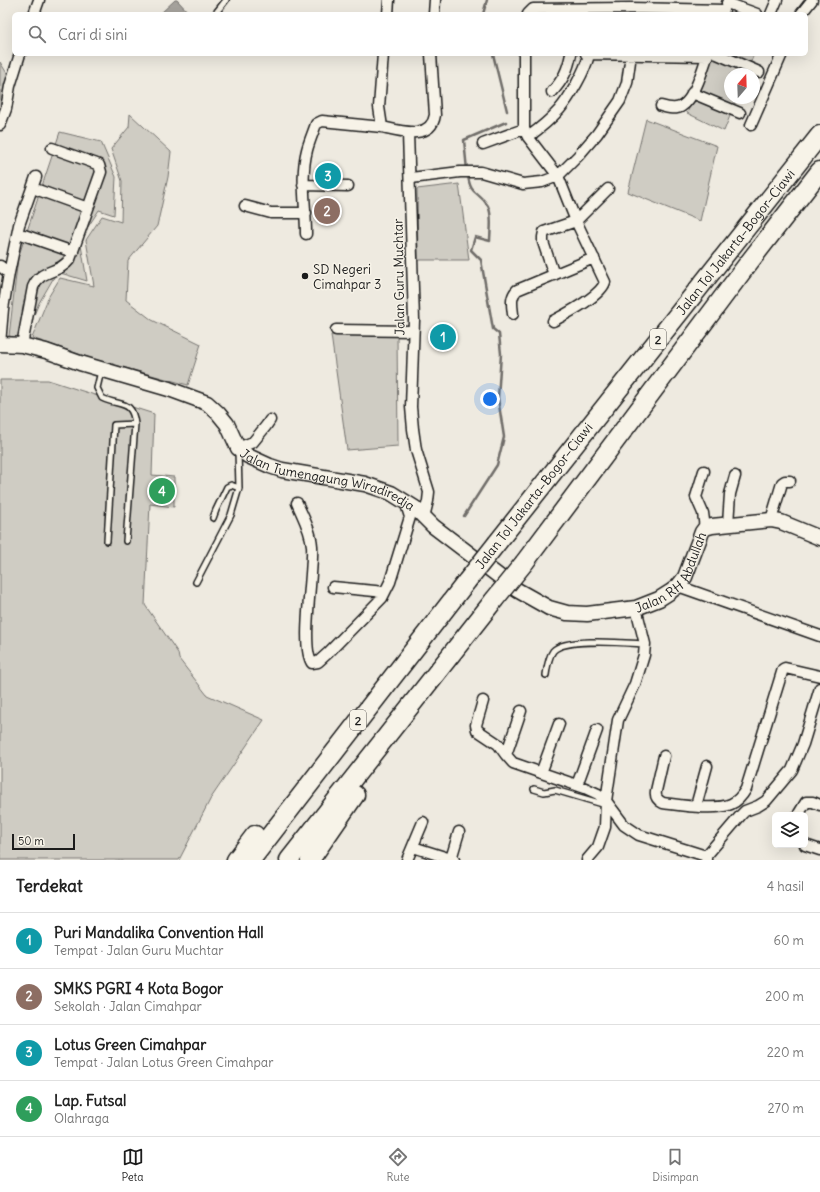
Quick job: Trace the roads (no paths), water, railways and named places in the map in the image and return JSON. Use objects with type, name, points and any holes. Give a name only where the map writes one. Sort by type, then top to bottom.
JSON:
[{"type":"highway","name":"Jalan Tol Jakarta–Bogor–Ciawi","points":[[251,860],[496,543],[820,135]]},
{"type":"highway","name":"Jalan Tol Jakarta–Bogor–Ciawi","points":[[289,860],[524,563],[737,278],[820,171]]},
{"type":"highway","points":[[236,860],[367,696],[395,664],[428,631]]},
{"type":"highway","points":[[310,860],[398,734],[430,683]]},
{"type":"street","points":[[35,12],[39,0]]},
{"type":"street","points":[[388,12],[389,0]]},
{"type":"street","points":[[434,12],[436,0]]},
{"type":"street","points":[[772,12],[776,0]]},
{"type":"street","points":[[803,12],[812,0]]},
{"type":"street","points":[[530,12],[533,9],[630,7],[725,7],[748,12]]},
{"type":"street","points":[[0,126],[6,109],[10,86],[19,56]]},
{"type":"street","points":[[382,127],[379,107],[383,56]]},
{"type":"street","points":[[306,234],[304,185],[307,150],[316,124],[322,122],[382,127],[408,133],[424,130],[430,127],[434,123],[435,115],[431,56]]},
{"type":"street","points":[[524,56],[526,133],[558,176],[576,221],[605,282],[601,289],[580,306],[553,321]]},
{"type":"street","points":[[552,92],[560,83],[566,72],[570,56]]},
{"type":"street","points":[[483,144],[526,133],[544,124],[560,109],[581,74],[586,56]]},
{"type":"street","points":[[411,178],[460,172],[481,172],[523,184],[542,182],[558,176],[598,134],[620,101],[627,83],[631,56]]},
{"type":"street","points":[[661,106],[675,108],[682,106],[688,101],[707,56]]},
{"type":"street","points":[[722,56],[750,68]]},
{"type":"street","points":[[751,125],[781,56]]},
{"type":"street","points":[[692,94],[740,113]]},
{"type":"street","name":"Jalan Guru Muchtar","points":[[408,133],[408,152],[411,178],[414,331],[411,407],[416,450],[429,492],[424,517]]},
{"type":"street","points":[[22,344],[35,281],[43,274],[65,266],[70,259],[101,172],[99,165],[52,148]]},
{"type":"street","points":[[0,344],[3,309],[19,226],[36,177]]},
{"type":"street","points":[[304,185],[348,186]]},
{"type":"street","points":[[554,275],[543,242],[544,232],[576,221],[608,189]]},
{"type":"street","points":[[38,190],[88,208]]},
{"type":"street","points":[[245,206],[271,213],[306,213]]},
{"type":"street","points":[[24,235],[72,252]]},
{"type":"street","points":[[513,314],[512,299],[513,294],[517,290],[594,258]]},
{"type":"street","points":[[0,266],[9,273]]},
{"type":"street","points":[[336,330],[414,331]]},
{"type":"street","name":"Jalan Tumenggung Wiradiredja","points":[[0,344],[22,344],[46,350],[102,370],[169,389],[207,402],[227,424],[238,448],[248,456],[276,468],[310,476],[373,486],[391,493],[415,508],[474,558],[517,590]]},
{"type":"street","points":[[238,448],[253,442],[270,420]]},
{"type":"street","points":[[704,471],[696,497],[703,513],[706,528]]},
{"type":"street","points":[[728,524],[730,494],[735,476]]},
{"type":"street","points":[[771,520],[782,483],[785,481],[790,481]]},
{"type":"street","points":[[297,503],[310,533],[312,547],[308,626],[309,654],[312,664],[318,662],[328,653],[382,598],[390,582],[410,517],[405,501]]},
{"type":"street","name":"Jalan RH Abdullah","points":[[517,590],[549,608],[567,614],[592,614],[636,608],[659,599],[678,586],[685,577],[698,539],[706,528],[728,524],[771,520],[781,522],[820,538]]},
{"type":"street","points":[[678,586],[820,636]]},
{"type":"street","points":[[333,587],[385,592]]},
{"type":"street","points":[[587,860],[598,847],[603,833],[606,820],[606,803],[618,720],[635,684],[644,655],[645,644],[636,608]]},
{"type":"street","points":[[664,756],[656,791],[657,799],[663,803],[696,806],[711,807],[730,805],[739,799],[743,794],[783,669],[785,668],[820,676]]},
{"type":"street","points":[[483,701],[476,725],[477,730],[498,744],[513,763],[577,785],[598,794],[624,824],[639,835],[706,858],[741,815],[745,811],[766,801],[792,770],[803,744],[820,688]]},
{"type":"street","points":[[506,755],[521,711]]},
{"type":"street","points":[[542,773],[559,724]]},
{"type":"street","points":[[577,785],[597,730]]},
{"type":"street","points":[[696,806],[707,766]]},
{"type":"street","points":[[800,812],[806,802],[813,802],[820,805]]},
{"type":"street","points":[[407,860],[423,822]]},
{"type":"street","points":[[413,847],[452,860],[459,832]]},
{"type":"street","points":[[808,846],[820,850]]},
{"type":"lane","points":[[217,12],[226,0]]},
{"type":"lane","points":[[102,370],[98,388],[102,398],[128,406],[133,413],[135,424],[126,541]]},
{"type":"lane","points":[[107,541],[114,425],[135,424]]},
{"type":"lane","points":[[196,582],[231,515],[239,488],[238,448]]},
{"type":"lane","points":[[213,518],[227,487],[231,485],[239,488]]},
{"type":"lane","points":[[546,675],[551,656],[554,651],[564,645],[579,642],[645,644]]},
{"type":"lane","points":[[534,789],[544,792],[555,790],[606,803]]},
{"type":"waterway","points":[[484,12],[487,0]]},
{"type":"waterway","points":[[493,56],[507,111]]},
{"type":"waterway","points":[[467,170],[464,140],[506,122]]},
{"type":"waterway","points":[[464,516],[497,465],[504,437],[498,398],[501,354],[499,334],[493,329],[481,260],[471,250],[475,237],[490,241],[490,210],[485,201],[475,193],[471,187],[468,175]]},
{"type":"place","name":"Lotus Green Cimahpar","points":[[328,176]]},
{"type":"place","name":"SMKS PGRI 4 Kota Bogor","points":[[327,211]]},
{"type":"place","name":"SD Negeri Cimahpar 3","points":[[305,276]]},
{"type":"place","name":"Puri Mandalika Convention Hall","points":[[443,337]]},
{"type":"place","name":"Lap. Futsal","points":[[162,491]]}]
